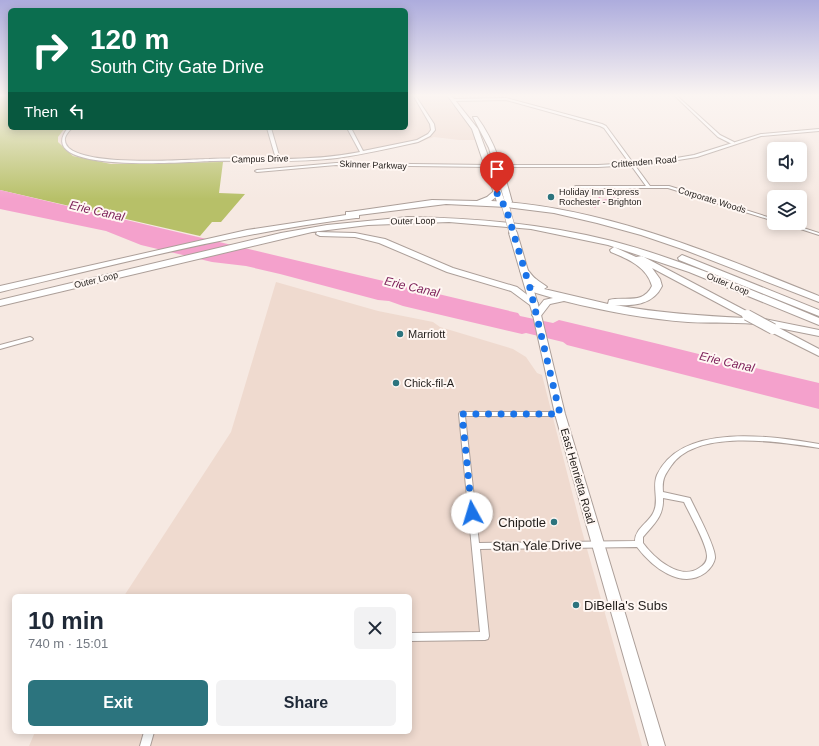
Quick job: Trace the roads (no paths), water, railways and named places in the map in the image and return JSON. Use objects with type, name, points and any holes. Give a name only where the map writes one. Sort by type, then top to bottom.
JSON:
[{"type":"highway","points":[[240,234],[321,218],[435,203],[486,201],[497,193]]},
{"type":"highway","points":[[467,202],[565,213],[628,227],[673,242],[819,299]]},
{"type":"highway","name":"Outer Loop","points":[[0,288],[83,271],[240,234],[318,220],[386,214],[460,214],[526,220],[588,231],[648,246],[704,266],[819,313]]},
{"type":"highway","name":"Outer Loop","points":[[0,303],[235,246],[326,227],[420,220],[457,220],[539,228],[622,246],[682,266],[819,322]]},
{"type":"highway","points":[[457,220],[515,226],[579,239],[606,246],[641,258],[773,330],[819,353]]},
{"type":"highway","points":[[266,240],[330,234],[355,235],[375,239],[450,270],[514,290],[533,304]]},
{"type":"highway","points":[[524,271],[532,281],[541,287],[604,301],[635,302],[654,293],[656,288],[656,280],[650,272],[639,263],[614,250],[579,239]]},
{"type":"highway","points":[[753,273],[819,302]]},
{"type":"highway","points":[[530,288],[568,298],[667,318],[759,321],[819,333]]},
{"type":"highway","points":[[537,315],[550,301],[568,298]]},
{"type":"main road","name":"East Henrietta Road","points":[[475,130],[500,202],[506,206],[530,288],[560,414],[657,746]]},
{"type":"main road","name":"East Henrietta Road","points":[[483,130],[488,139],[498,166],[509,202],[506,206]]},
{"type":"street","name":"Campus Drive","points":[[68,130],[63,136],[62,141],[65,146],[78,154],[98,159],[144,161],[323,158],[418,141],[429,135],[433,130]]},
{"type":"street","points":[[270,130],[278,159]]},
{"type":"street","points":[[350,130],[362,152]]},
{"type":"street","points":[[607,130],[648,186]]},
{"type":"street","points":[[712,130],[719,136],[733,143]]},
{"type":"street","name":"Crittenden Road","points":[[488,166],[633,165],[688,158],[733,143],[767,134],[819,130]]},
{"type":"street","name":"Skinner Parkway","points":[[257,171],[336,164],[488,166]]},
{"type":"street","name":"Corporate Woods","points":[[576,187],[648,186],[674,188],[767,218]]},
{"type":"street","points":[[806,230],[819,234]]},
{"type":"street","points":[[0,347],[30,339]]},
{"type":"street","name":"Stan Yale Drive","points":[[412,637],[485,636],[462,414],[560,414]]},
{"type":"street","points":[[659,494],[687,500],[712,555],[710,565],[702,572],[684,575],[671,572],[659,566],[646,555],[639,544],[639,536],[658,511],[660,476],[666,465],[684,449],[714,440],[741,439],[799,443],[819,446]]},
{"type":"street","name":"Stan Yale Drive","points":[[476,546],[639,544]]},
{"type":"street","points":[[145,746],[148,734]]},
{"type":"water","name":"Erie Canal","points":[[0,190],[518,313],[520,316],[553,323],[559,320],[819,383],[819,409],[567,345],[563,342],[403,306],[389,301],[378,300],[246,266],[212,262],[141,245],[106,231],[0,209]]},
{"type":"waterway","points":[[588,191],[599,196],[601,202],[595,207]]},
{"type":"waterway","points":[[602,201],[614,198]]},
{"type":"place","name":"Holiday Inn Express Rochester - Brighton","points":[[551,197]]},
{"type":"place","name":"Marriott","points":[[400,334]]},
{"type":"place","name":"Chick-fil-A","points":[[396,383]]},
{"type":"place","name":"Chipotle","points":[[554,522]]},
{"type":"place","name":"DiBella's Subs","points":[[576,605]]}]
